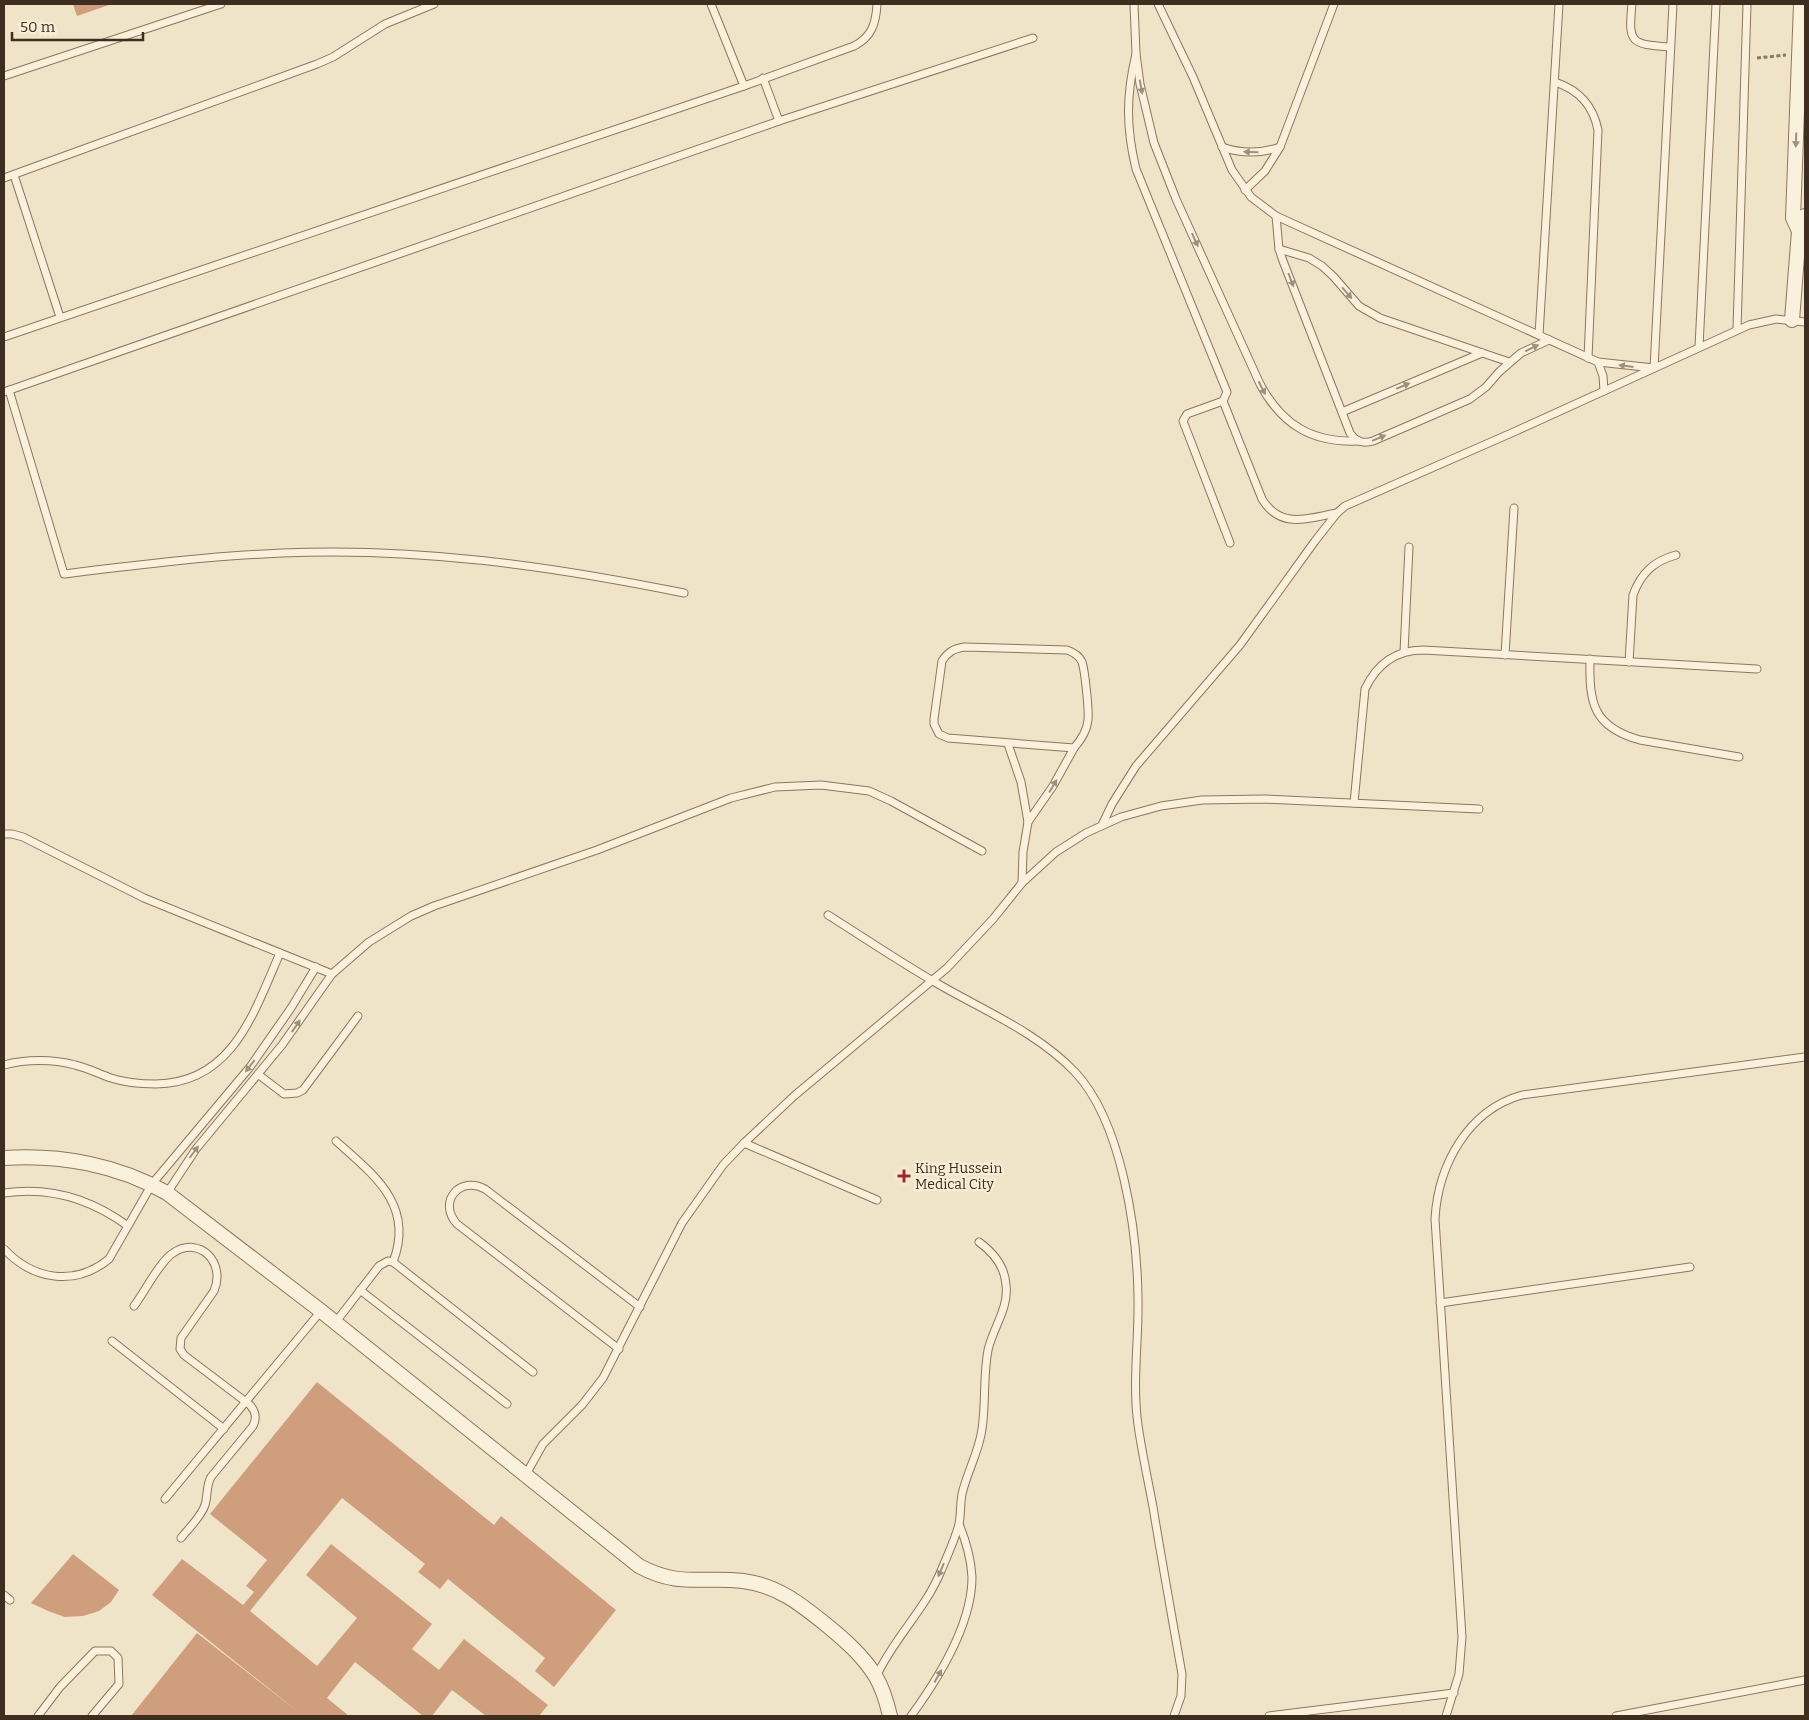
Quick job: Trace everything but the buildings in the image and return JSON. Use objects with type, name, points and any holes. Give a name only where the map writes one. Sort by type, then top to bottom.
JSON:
[{"type":"street","points":[[1801,4],[1799,54],[1801,322]]},
{"type":"street","points":[[4,1158],[28,1157],[73,1161],[116,1171],[152,1184],[167,1193],[321,1311],[627,1557],[652,1573],[681,1581],[744,1581],[760,1584],[791,1598],[805,1607],[856,1651],[876,1677],[883,1692],[890,1716]]},
{"type":"lane","points":[[4,76],[221,4]]},
{"type":"lane","points":[[4,178],[317,64],[333,57],[385,24],[434,4]]},
{"type":"lane","points":[[711,4],[744,86]]},
{"type":"lane","points":[[4,336],[744,86],[861,43],[871,32],[875,24],[877,4]]},
{"type":"lane","points":[[1134,4],[1136,54],[1146,114],[1164,171],[1267,398],[1276,410],[1288,420],[1307,432],[1328,440],[1359,441],[1364,443],[1373,441],[1470,398],[1486,387],[1510,362],[1522,353],[1549,340]]},
{"type":"lane","points":[[1158,4],[1193,77],[1232,170],[1245,190],[1258,203],[1276,216],[1588,358],[1598,362],[1654,368]]},
{"type":"lane","points":[[1245,190],[1265,171],[1280,147],[1334,4]]},
{"type":"lane","points":[[1538,335],[1560,4]]},
{"type":"lane","points":[[1632,4],[1630,31],[1634,40],[1642,45],[1670,48]]},
{"type":"lane","points":[[1654,368],[1673,4]]},
{"type":"lane","points":[[1699,347],[1716,4]]},
{"type":"lane","points":[[1737,330],[1747,4]]},
{"type":"lane","points":[[684,593],[578,572],[520,564],[404,554],[310,553],[232,556],[64,574],[7,391],[779,121],[1033,38]]},
{"type":"lane","points":[[1136,54],[1131,77],[1128,108],[1130,146],[1136,169],[1226,389],[1227,395],[1223,400],[1187,414],[1183,421],[1230,543]]},
{"type":"lane","points":[[763,78],[779,121]]},
{"type":"lane","points":[[1554,82],[1572,90],[1587,102],[1594,115],[1598,130],[1588,358]]},
{"type":"lane","points":[[1222,147],[1233,151],[1257,153],[1280,147]]},
{"type":"lane","points":[[14,175],[60,317]]},
{"type":"lane","points":[[1276,216],[1279,249],[1350,433],[1359,441]]},
{"type":"lane","points":[[1279,249],[1309,258],[1322,266],[1351,298],[1370,313],[1510,362]]},
{"type":"lane","points":[[1102,825],[1112,804],[1136,766],[1240,645],[1337,512],[1354,501],[1516,432],[1737,330],[1767,320],[1801,322]]},
{"type":"lane","points":[[1342,412],[1483,353]]},
{"type":"lane","points":[[1598,362],[1603,376],[1604,391]]},
{"type":"lane","points":[[1223,400],[1262,499],[1272,512],[1288,519],[1296,520],[1337,512]]},
{"type":"lane","points":[[1505,655],[1514,508]]},
{"type":"lane","points":[[1404,652],[1409,547]]},
{"type":"lane","points":[[1629,662],[1633,594],[1636,585],[1641,576],[1652,565],[1676,555]]},
{"type":"lane","points":[[1028,822],[1053,786],[1074,748],[1083,736],[1088,721],[1083,667],[1078,656],[1067,650],[964,647],[955,648],[947,653],[942,661],[934,719],[939,734],[948,738],[1074,748]]},
{"type":"lane","points":[[1354,803],[1365,689],[1370,677],[1378,667],[1394,656],[1404,652],[1423,650],[1756,669]]},
{"type":"lane","points":[[1590,659],[1591,696],[1599,714],[1613,730],[1640,740],[1739,757]]},
{"type":"lane","points":[[1008,744],[1021,782],[1028,822],[1023,852],[1022,883]]},
{"type":"lane","points":[[167,1193],[196,1149],[282,1046],[332,974],[369,942],[411,916],[434,906],[588,853],[731,798],[775,787],[822,785],[869,792],[892,801],[982,851]]},
{"type":"lane","points":[[525,1476],[544,1444],[582,1405],[603,1378],[682,1223],[723,1165],[794,1096],[932,981],[979,936],[1022,883],[1056,852],[1102,825],[1141,811],[1202,800],[1264,799],[1479,809]]},
{"type":"lane","points":[[4,834],[12,834],[23,838],[144,898],[332,974]]},
{"type":"lane","points":[[828,915],[932,981],[1027,1035],[1059,1057],[1091,1092],[1102,1112],[1111,1134],[1126,1192],[1136,1263],[1138,1299],[1135,1380],[1138,1426],[1182,1674],[1181,1696],[1174,1716]]},
{"type":"lane","points":[[4,1065],[25,1061],[62,1062],[138,1084],[165,1084],[192,1078],[216,1064],[236,1044],[252,1016],[280,952]]},
{"type":"lane","points":[[4,1249],[21,1265],[45,1274],[72,1276],[85,1274],[98,1268],[109,1259],[152,1184],[250,1067],[291,1008],[316,967]]},
{"type":"lane","points":[[259,1075],[284,1094],[297,1093],[303,1090],[358,1016]]},
{"type":"lane","points":[[1446,1716],[1460,1665],[1462,1637],[1435,1219],[1439,1187],[1451,1157],[1469,1129],[1487,1111],[1510,1098],[1805,1057]]},
{"type":"lane","points":[[336,1141],[377,1178],[393,1204],[399,1219],[400,1230],[397,1252],[393,1262]]},
{"type":"lane","points":[[744,1143],[877,1200]]},
{"type":"lane","points":[[618,1349],[457,1224],[450,1212],[451,1198],[454,1193],[466,1185],[479,1186],[486,1189],[640,1307]]},
{"type":"lane","points":[[4,1193],[33,1191],[67,1196],[99,1207],[128,1226]]},
{"type":"lane","points":[[876,1677],[890,1649],[914,1617],[941,1572],[959,1524],[962,1493],[974,1463],[982,1431],[988,1349],[1006,1298],[1005,1276],[1001,1266],[995,1257],[979,1242]]},
{"type":"lane","points":[[134,1306],[171,1254],[184,1248],[192,1248],[199,1249],[211,1257],[218,1270],[217,1284],[181,1338],[180,1349],[187,1357],[247,1402],[255,1413],[255,1422],[208,1482],[206,1500],[202,1512],[181,1538]]},
{"type":"lane","points":[[335,1323],[379,1266],[388,1261],[393,1262],[533,1372]]},
{"type":"lane","points":[[1440,1303],[1690,1267]]},
{"type":"lane","points":[[360,1290],[507,1404]]},
{"type":"lane","points":[[166,1499],[321,1311]]},
{"type":"lane","points":[[112,1341],[224,1428]]},
{"type":"lane","points":[[911,1716],[942,1668],[967,1612],[971,1567],[959,1524]]},
{"type":"lane","points":[[4,1595],[10,1600]]},
{"type":"lane","points":[[38,1716],[60,1688],[95,1651],[111,1652],[118,1658],[119,1684],[92,1716]]},
{"type":"lane","points":[[1616,1716],[1805,1680]]},
{"type":"lane","points":[[1270,1716],[1454,1692]]},
{"type":"path","points":[[1746,59],[1799,54]]},
{"type":"place","name":"King Hussein Medical City","points":[[904,1176]]}]
